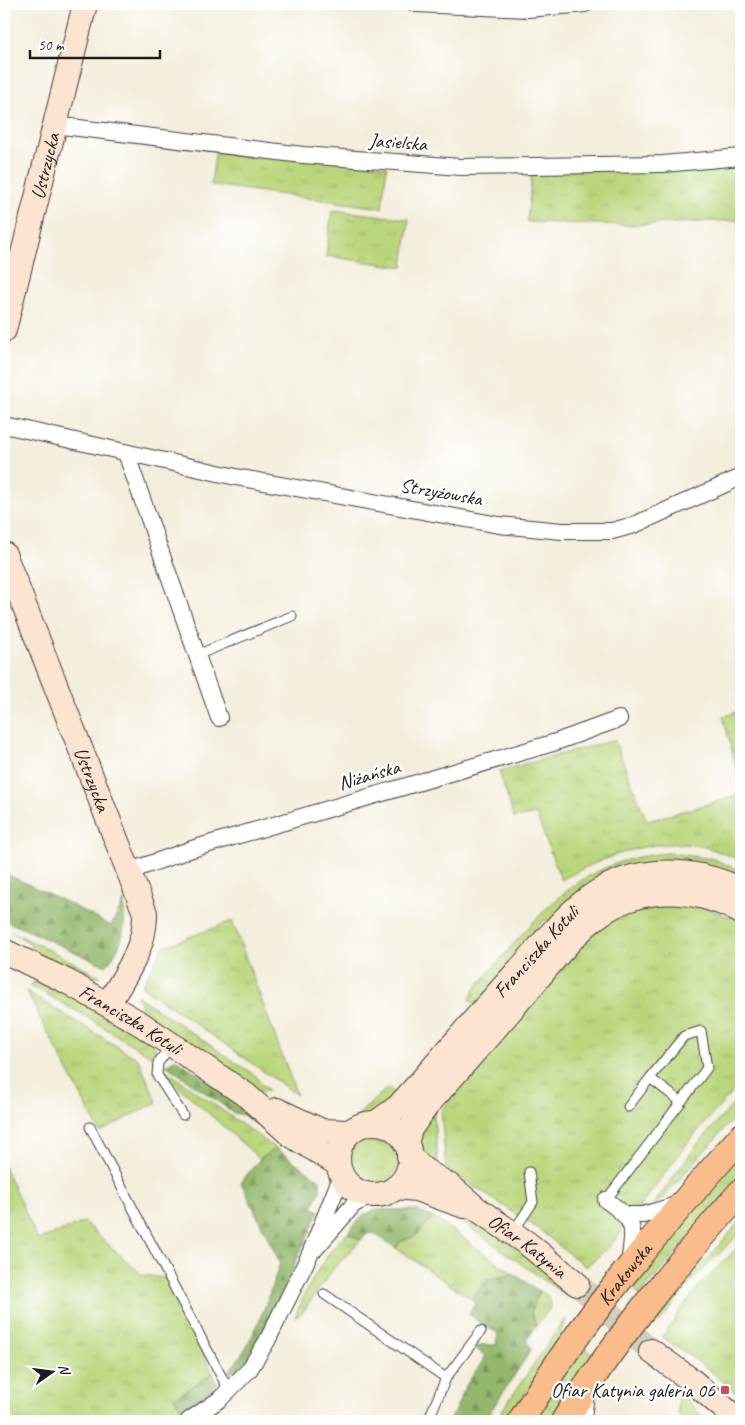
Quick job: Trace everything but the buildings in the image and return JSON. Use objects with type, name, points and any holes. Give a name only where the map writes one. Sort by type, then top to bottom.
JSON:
[{"type":"main road","name":"Krakowska","points":[[521,1421],[564,1355],[629,1268],[741,1137]]},
{"type":"main road","name":"Krakowska","points":[[564,1421],[659,1287],[741,1192]]},
{"type":"street","name":"Ustrzycka","points":[[4,330],[85,4]]},
{"type":"street","points":[[416,4],[497,9],[528,9],[585,4]]},
{"type":"street","name":"Jasielska","points":[[54,125],[303,155],[461,167],[663,164],[741,157]]},
{"type":"street","name":"Strzyżowska","points":[[4,425],[236,477],[499,525],[562,531],[612,530],[634,525],[741,477]]},
{"type":"street","points":[[126,453],[219,718]]},
{"type":"street","name":"Ustrzycka","points":[[4,554],[141,898],[145,925],[132,963],[108,1004]]},
{"type":"street","name":"Niżańska","points":[[130,871],[192,850],[547,745],[619,719]]},
{"type":"street","name":"Franciszka Kotuli","points":[[408,1150],[413,1123],[557,943],[589,898],[605,888],[640,876],[675,872],[694,873],[710,877],[741,890]]},
{"type":"street","points":[[557,943],[609,908],[622,901],[646,894],[671,892],[696,894],[741,912]]},
{"type":"street","name":"Franciszka Kotuli","points":[[376,1123],[398,1107],[557,943]]},
{"type":"street","name":"Franciszka Kotuli","points":[[4,951],[108,1004],[171,1044],[252,1099],[291,1135],[339,1167]]},
{"type":"street","name":"Franciszka Kotuli","points":[[252,1099],[322,1131],[350,1132]]},
{"type":"street","points":[[188,1421],[229,1391],[249,1370],[267,1341],[308,1256],[339,1182],[340,1148],[350,1132],[359,1126],[376,1123],[393,1128],[408,1150],[407,1173],[396,1187],[354,1204],[308,1256]]},
{"type":"street","name":"Ofiar Katynia","points":[[408,1150],[424,1170],[450,1186],[477,1210],[513,1232],[577,1284]]},
{"type":"street","points":[[339,1167],[352,1187],[373,1195]]},
{"type":"street","name":"Ofiar Katynia","points":[[396,1187],[416,1189],[477,1210]]},
{"type":"street","points":[[606,1200],[627,1215],[643,1215],[682,1204]]},
{"type":"street","points":[[627,1215],[632,1230],[629,1268]]},
{"type":"street","points":[[714,1421],[651,1351],[691,1380],[739,1421]]},
{"type":"lane","points":[[197,655],[292,616]]},
{"type":"lane","points":[[606,1200],[708,1066],[701,1031],[684,1036],[628,1107]]},
{"type":"lane","points":[[171,1044],[158,1063],[157,1075],[183,1115]]},
{"type":"lane","points":[[650,1078],[681,1102]]},
{"type":"lane","points":[[90,1127],[229,1391]]},
{"type":"lane","points":[[513,1232],[533,1202],[530,1172]]},
{"type":"lane","points":[[324,1294],[446,1378]]},
{"type":"lane","points":[[428,1421],[446,1378],[482,1331]]},
{"type":"lane","points":[[586,1421],[595,1375]]},
{"type":"green space","points":[[216,147],[387,166],[382,208],[211,185]]},
{"type":"green space","points":[[741,161],[741,220],[629,225],[527,222],[532,171]]},
{"type":"green space","points":[[332,210],[409,219],[403,267],[326,256]]},
{"type":"green space","points":[[741,710],[741,786],[723,717]]},
{"type":"green space","points":[[614,740],[647,821],[741,795],[741,860],[701,846],[664,844],[628,851],[594,864],[561,880],[536,814],[514,818],[499,771]]},
{"type":"green space","points":[[668,853],[713,859],[741,871],[741,883],[554,921],[544,920],[522,944],[524,948],[518,948],[507,960],[509,971],[474,1004],[470,999],[475,988],[537,918],[580,881],[606,868],[634,858]]},
{"type":"green space","points":[[4,873],[68,903],[111,926],[124,901],[124,928],[120,943],[106,966],[4,920]]},
{"type":"green space","points":[[681,899],[741,921],[741,1082],[689,1141],[611,1245],[586,1267],[537,1228],[446,1168],[441,1111],[450,1101],[445,1096],[585,936],[628,907]]},
{"type":"green space","points":[[232,921],[297,1095],[142,986],[163,947]]},
{"type":"green space","points":[[11,931],[100,976],[91,977],[63,969],[30,949],[31,944]]},
{"type":"green space","points":[[40,978],[155,1044],[154,1058],[30,985]]},
{"type":"green space","points":[[26,991],[138,1059],[157,1102],[100,1132]]},
{"type":"green space","points":[[137,996],[256,1076],[261,1084],[269,1090],[261,1092],[144,1013]]},
{"type":"green space","points":[[176,1059],[241,1103],[291,1149],[243,1115],[234,1113],[166,1065]]},
{"type":"green space","points":[[164,1069],[275,1148],[260,1159],[162,1072]]},
{"type":"green space","points":[[388,1087],[394,1093],[395,1101],[377,1114],[353,1120]]},
{"type":"green space","points":[[741,1096],[741,1110],[661,1200],[653,1205],[696,1146]]},
{"type":"green space","points":[[433,1108],[438,1163],[433,1169],[423,1152],[420,1139],[423,1126]]},
{"type":"green space","points":[[374,1133],[383,1135],[394,1144],[399,1158],[397,1167],[388,1178],[374,1183],[365,1181],[354,1172],[349,1158],[351,1149],[360,1138]]},
{"type":"green space","points":[[275,1148],[320,1180],[320,1192],[312,1207],[319,1211],[273,1312],[241,1368],[225,1375],[252,1337],[280,1263],[241,1182],[260,1159]]},
{"type":"green space","points":[[741,1153],[741,1176],[640,1295],[628,1285]]},
{"type":"green space","points":[[4,1166],[38,1240],[84,1222],[142,1275],[166,1278],[213,1373],[174,1398],[181,1408],[159,1421],[4,1421]]},
{"type":"green space","points":[[438,1205],[494,1231],[560,1284],[569,1294],[568,1297]]},
{"type":"green space","points":[[377,1210],[415,1210],[433,1217],[417,1235],[400,1242],[396,1248],[373,1233],[367,1234],[361,1240],[348,1233],[363,1215]]},
{"type":"green space","points":[[433,1217],[514,1274],[489,1279],[471,1299],[396,1248],[400,1242],[417,1235]]},
{"type":"green space","points":[[741,1220],[741,1232],[692,1281],[659,1323],[656,1322],[689,1280]]},
{"type":"green space","points":[[348,1233],[361,1240],[332,1270],[303,1312],[295,1317],[304,1295],[317,1272],[332,1250]]},
{"type":"green space","points":[[741,1244],[741,1398],[707,1368],[662,1337],[676,1319],[675,1317],[704,1281]]},
{"type":"green space","points":[[514,1274],[539,1291],[531,1312],[536,1326],[527,1341],[531,1350],[484,1421],[450,1421],[467,1384],[486,1356],[475,1348],[483,1345],[496,1345],[498,1333],[479,1323],[469,1313],[476,1303],[471,1299],[489,1279]]},
{"type":"green space","points":[[539,1291],[549,1297],[550,1308],[536,1326],[531,1312]]},
{"type":"green space","points":[[564,1320],[566,1320],[553,1348],[531,1385],[504,1421],[495,1421]]},
{"type":"green space","points":[[583,1346],[595,1356],[552,1421],[534,1421]]},
{"type":"green space","points":[[213,1373],[218,1386],[181,1408],[174,1398]]},
{"type":"green space","points":[[677,1392],[680,1392],[706,1421],[688,1421],[678,1414]]},
{"type":"tunnel","points":[[577,1284],[651,1351]]},
{"type":"place","name":"Ofiar Katynia galeria 06","points":[[725,1390]]}]
